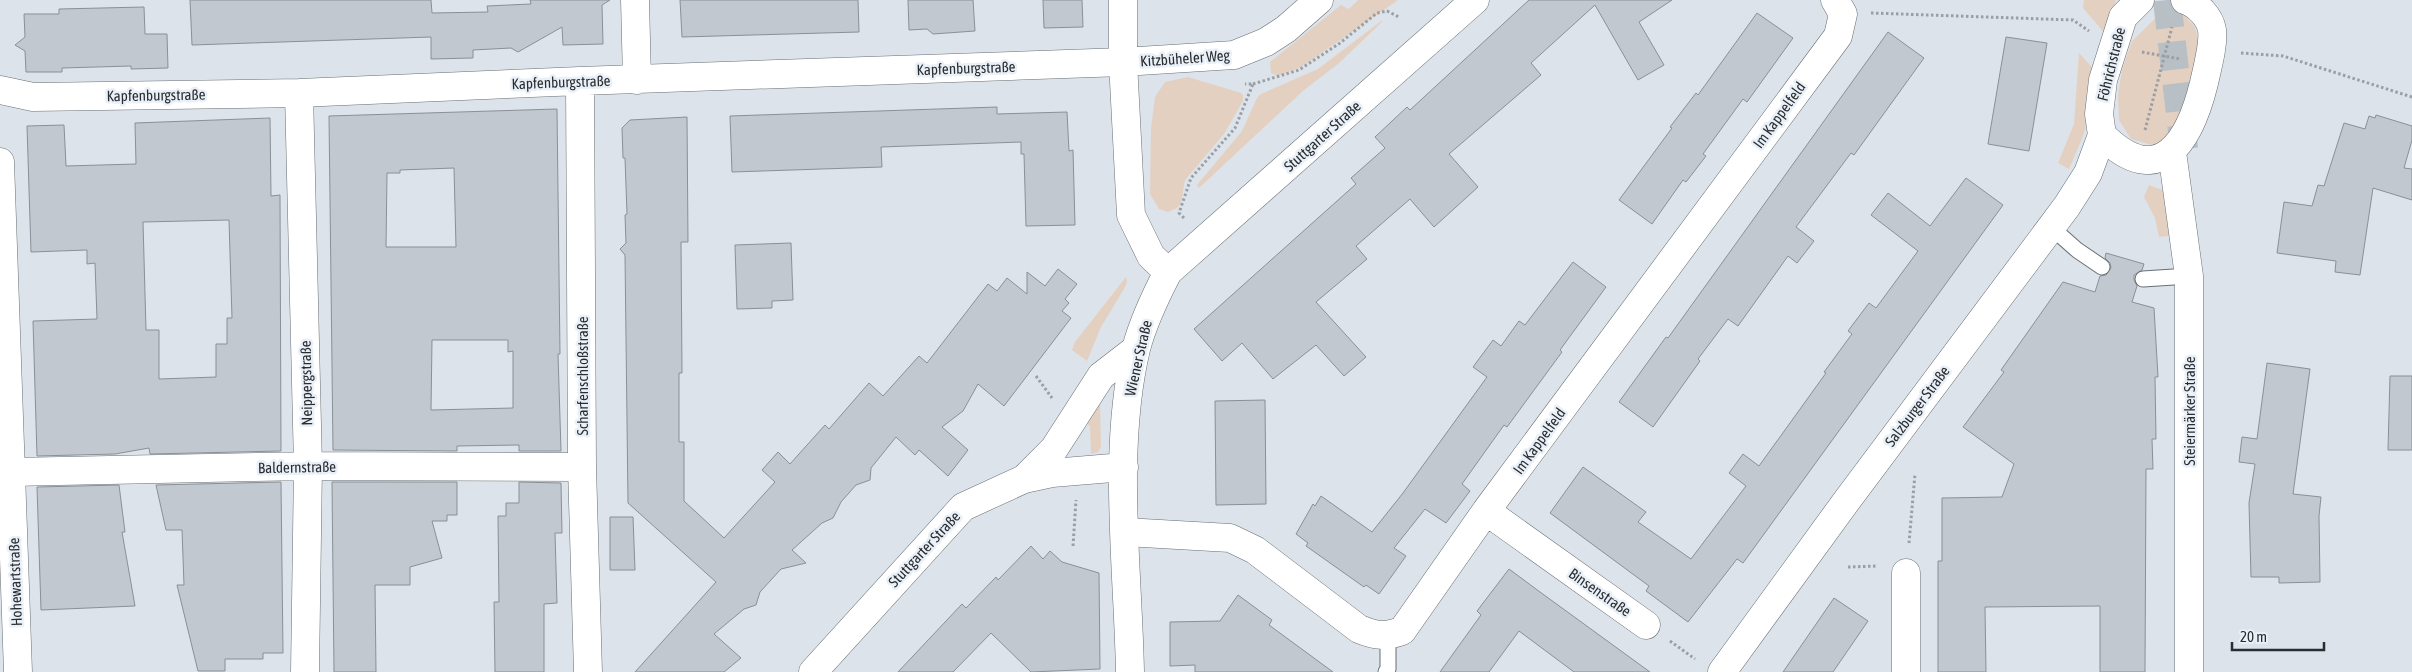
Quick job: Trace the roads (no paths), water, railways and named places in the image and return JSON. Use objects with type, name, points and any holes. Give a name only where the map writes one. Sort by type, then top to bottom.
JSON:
[{"type":"street","points":[[635,0],[637,80]]},
{"type":"street","points":[[1123,0],[1123,62],[1131,215],[1151,256],[1168,272]]},
{"type":"street","name":"Kitzbüheler Weg","points":[[1123,62],[1234,55],[1266,42],[1286,29],[1319,0]]},
{"type":"street","name":"Stuttgarter Straße","points":[[1168,272],[1475,0]]},
{"type":"street","name":"Föhrichstraße","points":[[2102,135],[2099,114],[2103,80],[2123,17],[2140,0]]},
{"type":"street","name":"Im Kappelfeld","points":[[1388,636],[1402,631],[1486,511],[1838,36],[1839,7]]},
{"type":"street","points":[[2102,135],[2115,148],[2138,159],[2160,159],[2172,152],[2188,130],[2198,110],[2208,64],[2212,30],[2195,8]]},
{"type":"street","name":"Kapfenburgstraße","points":[[0,90],[33,97],[299,93],[1123,62]]},
{"type":"street","name":"Scharfenschloßstraße","points":[[580,81],[582,467],[588,672]]},
{"type":"street","name":"Neippergstraße","points":[[299,93],[308,466],[305,672]]},
{"type":"street","name":"Salzburger Straße","points":[[1711,667],[1845,503],[2051,227],[2088,173],[2102,135]]},
{"type":"street","name":"Steiermärker Straße","points":[[2172,152],[2190,276],[2189,672]]},
{"type":"street","name":"Hohewartstraße","points":[[0,162],[18,672]]},
{"type":"street","name":"Wiener Straße","points":[[1130,672],[1124,467],[1126,406],[1136,349],[1151,306],[1168,272]]},
{"type":"street","points":[[1024,479],[1054,449],[1101,376],[1136,349]]},
{"type":"street","name":"Baldernstraße","points":[[11,472],[308,466],[582,467]]},
{"type":"street","name":"Stuttgarter Straße","points":[[813,672],[963,508],[1024,479],[1052,473],[1124,467]]},
{"type":"street","name":"Binsenstraße","points":[[1486,511],[1646,625]]},
{"type":"street","points":[[1125,532],[1230,538],[1255,550],[1359,629],[1375,636],[1388,636]]},
{"type":"street","points":[[1906,573],[1906,672]]},
{"type":"lane","points":[[2051,227],[2077,250],[2102,267]]},
{"type":"lane","points":[[2143,279],[2190,276]]},
{"type":"lane","points":[[1386,672],[1388,669],[1388,636]]},
{"type":"tunnel","points":[[2167,0],[2184,149]]}]
